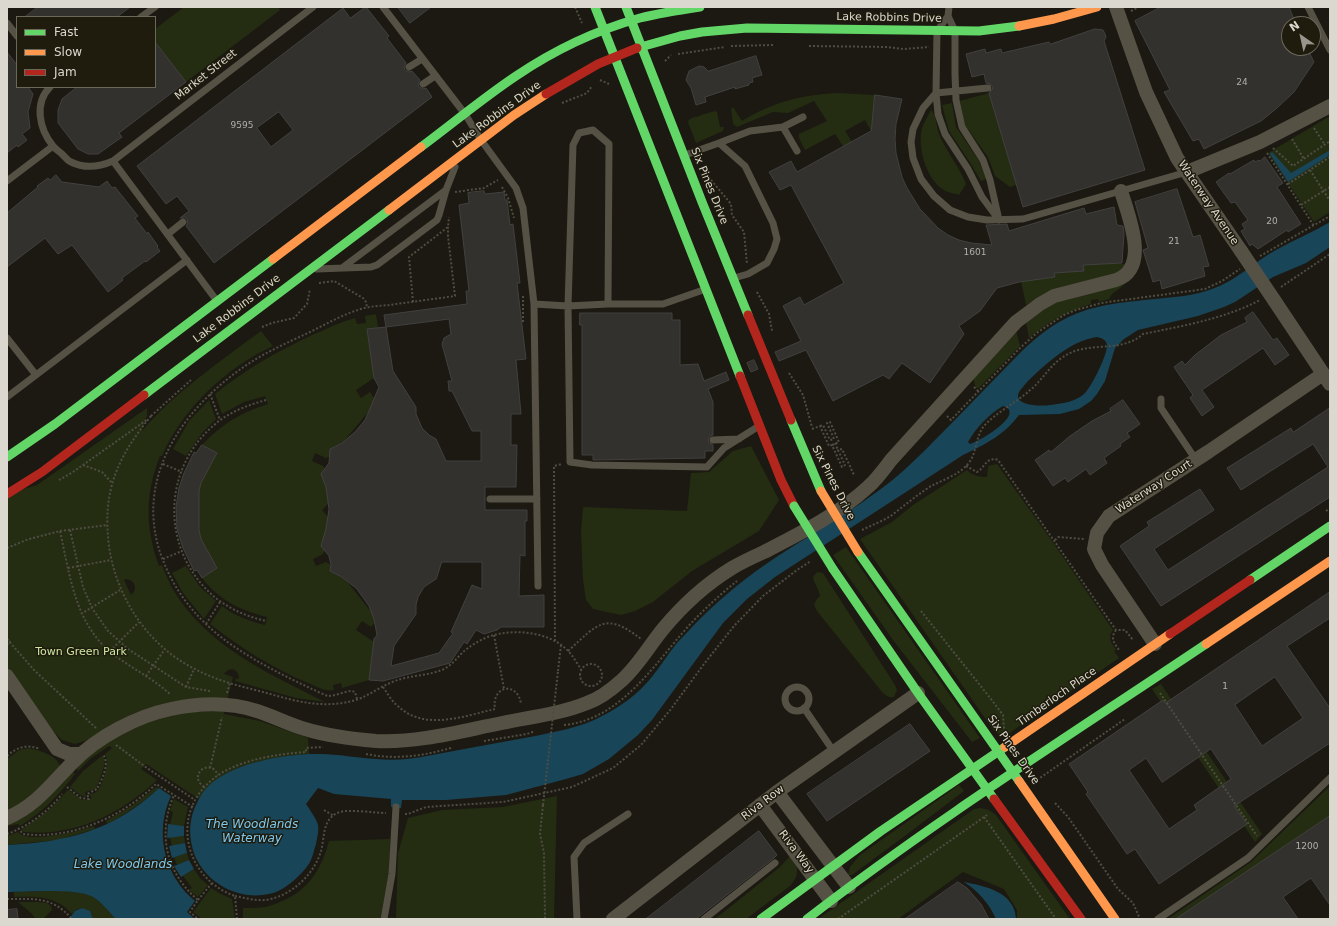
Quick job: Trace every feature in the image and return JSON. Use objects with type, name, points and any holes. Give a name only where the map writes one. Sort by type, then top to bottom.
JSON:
[{"type":"street","points":[[595,7],[709,288],[781,480],[794,506],[833,569],[918,693],[1081,919]]},
{"type":"street","name":"Six Pines Drive","points":[[626,7],[640,47],[730,279],[808,463],[821,490],[858,552],[1115,919]]},
{"type":"street","name":"Lake Robbins Drive","points":[[7,457],[55,424],[515,76],[550,55],[604,31],[631,21],[676,10],[700,7]]},
{"type":"street","name":"Lake Robbins Drive","points":[[7,494],[42,472],[481,140],[558,86],[588,69],[640,47],[695,34],[747,28],[979,31],[1020,26],[1097,7]]},
{"type":"street","name":"Waterway Avenue","points":[[1116,7],[1146,92],[1178,158],[1327,379]]},
{"type":"street","points":[[1187,172],[1260,142],[1330,106]]},
{"type":"street","points":[[12,821],[37,800],[81,754],[112,739],[135,720],[182,706],[201,704],[224,705],[253,710],[300,727],[335,736],[376,741],[420,738],[550,714],[588,703],[600,697],[622,681],[664,627],[686,604],[850,502],[872,484],[891,460],[1016,322],[1028,311],[1054,296],[1116,280],[1125,276],[1133,264],[1135,239],[1121,191]]},
{"type":"street","name":"Waterway Court","points":[[1095,540],[1097,533],[1109,516],[1327,379]]},
{"type":"street","name":"Timberloch Place","points":[[761,919],[777,911],[816,878],[887,827],[1330,526]]},
{"type":"street","points":[[1095,540],[1094,549],[1102,565],[1155,644]]},
{"type":"street","points":[[806,919],[973,800],[1330,561]]},
{"type":"street","points":[[7,676],[57,749],[64,753],[81,754]]},
{"type":"street","name":"Riva Row","points":[[613,919],[777,792],[918,693]]},
{"type":"street","name":"Riva Way","points":[[777,792],[849,887]]},
{"type":"street","name":"Riva Way","points":[[760,805],[816,878],[831,901]]},
{"type":"lane","points":[[143,16],[155,7]]},
{"type":"lane","name":"Market Street","points":[[49,88],[43,97],[40,117],[41,125],[53,146],[70,162],[88,167],[104,165],[112,161],[313,7]]},
{"type":"lane","points":[[383,7],[465,114],[481,140],[516,188],[521,202],[534,304],[538,586]]},
{"type":"lane","points":[[949,7],[948,16],[955,31],[956,91],[962,127],[984,160],[999,220]]},
{"type":"lane","points":[[1308,7],[1330,50]]},
{"type":"lane","points":[[948,16],[936,31],[936,93],[938,114],[945,134],[968,169],[982,197],[999,220]]},
{"type":"lane","points":[[7,24],[16,35]]},
{"type":"lane","points":[[409,67],[422,59]]},
{"type":"lane","points":[[423,84],[436,76]]},
{"type":"lane","points":[[988,88],[936,93],[923,108],[913,130],[913,158],[921,179],[934,196],[950,210],[968,217],[987,220],[1023,218],[1187,172]]},
{"type":"lane","points":[[683,155],[750,131],[783,127],[802,117]]},
{"type":"lane","points":[[783,127],[797,151]]},
{"type":"lane","points":[[608,304],[609,144],[593,130],[579,133],[573,145],[568,306],[570,462],[592,466],[707,468],[724,448],[760,426]]},
{"type":"lane","points":[[719,143],[745,166],[773,223],[777,239],[767,263],[748,274],[730,279]]},
{"type":"lane","points":[[7,181],[53,146]]},
{"type":"lane","points":[[309,270],[371,267],[382,262],[434,223],[439,215],[446,190],[459,157]]},
{"type":"lane","points":[[112,161],[218,301]]},
{"type":"lane","points":[[342,268],[446,190]]},
{"type":"lane","points":[[168,234],[183,222]]},
{"type":"lane","points":[[7,397],[187,260]]},
{"type":"lane","points":[[534,304],[568,306],[663,304],[709,288]]},
{"type":"lane","points":[[7,338],[36,375]]},
{"type":"lane","points":[[1161,399],[1161,408],[1196,460]]},
{"type":"lane","points":[[713,440],[739,439]]},
{"type":"lane","points":[[490,499],[537,498]]},
{"type":"lane","points":[[804,708],[834,752]]},
{"type":"lane","points":[[1158,919],[1248,858],[1330,778]]},
{"type":"lane","points":[[384,919],[392,874],[396,807]]},
{"type":"lane","points":[[576,919],[574,857],[584,843],[628,814]]},
{"type":"lane","points":[[704,919],[775,863]]},
{"type":"path","points":[[575,7],[582,24]]},
{"type":"path","points":[[648,67],[665,60],[671,55],[728,46],[777,45]]},
{"type":"path","points":[[663,67],[665,60]]},
{"type":"path","points":[[558,104],[586,93],[600,80],[608,84],[623,77]]},
{"type":"path","points":[[1313,125],[1325,145]]},
{"type":"path","points":[[1291,138],[1304,159]]},
{"type":"path","points":[[1273,148],[1293,166],[1330,141]]},
{"type":"path","points":[[1269,156],[1314,226]]},
{"type":"path","points":[[1288,184],[1330,157]]},
{"type":"path","points":[[1310,170],[1330,201]]},
{"type":"path","points":[[495,176],[508,198],[514,222]]},
{"type":"path","points":[[709,177],[731,204],[732,215],[744,232],[748,274],[769,314],[773,334]]},
{"type":"path","points":[[456,186],[455,192],[484,188],[498,180]]},
{"type":"path","points":[[1301,205],[1330,187]]},
{"type":"path","points":[[357,699],[352,690],[328,696],[287,677],[240,651],[206,624],[184,599],[173,582],[163,559],[155,531],[154,517],[156,487],[163,464],[175,436],[184,423],[210,394],[240,370],[270,351],[355,310],[455,296],[448,226],[450,212]]},
{"type":"path","points":[[1259,256],[1330,216]]},
{"type":"path","points":[[413,302],[409,257],[448,226]]},
{"type":"path","points":[[970,461],[984,426],[1023,397],[1038,384],[1050,367],[1065,356],[1075,351],[1125,345],[1138,339],[1143,334],[1201,322],[1225,314],[1271,296],[1330,254]]},
{"type":"path","points":[[951,411],[946,416],[951,420],[1021,348],[1055,321],[1070,313],[1090,305],[1111,301],[1199,291],[1216,285],[1240,269]]},
{"type":"path","points":[[319,283],[334,282],[362,297],[366,302],[367,308]]},
{"type":"path","points":[[262,327],[294,318],[307,304],[311,283]]},
{"type":"path","points":[[522,293],[523,324]]},
{"type":"path","points":[[788,372],[803,395],[813,436]]},
{"type":"path","points":[[54,483],[83,465],[151,416],[196,376]]},
{"type":"path","points":[[969,392],[974,387],[979,392]]},
{"type":"path","points":[[210,394],[220,420]]},
{"type":"path","points":[[266,400],[245,406],[220,420],[196,445],[182,472],[176,493],[174,510],[176,534],[190,568],[199,581],[221,601],[242,614],[266,621]]},
{"type":"path","points":[[960,401],[965,406]]},
{"type":"path","points":[[151,416],[127,449],[119,464],[112,483],[107,525],[111,560],[120,590],[139,622],[165,649],[194,669],[230,683],[286,699],[315,704],[334,704],[357,699],[397,680],[446,668],[474,644],[494,635],[528,632],[540,635],[561,645],[568,650],[582,670]]},
{"type":"path","points":[[812,429],[823,425],[830,440],[834,439],[827,423],[830,422],[839,442],[832,445]]},
{"type":"path","points":[[820,426],[829,446],[832,445],[842,467],[845,465],[835,443]]},
{"type":"path","points":[[838,450],[842,448],[854,475]]},
{"type":"path","points":[[966,466],[977,472],[980,471],[989,460],[994,458],[998,460],[1055,540],[1116,630]]},
{"type":"path","points":[[555,641],[554,466],[570,462]]},
{"type":"path","points":[[163,464],[182,472]]},
{"type":"path","points":[[83,465],[102,472],[112,483]]},
{"type":"path","points":[[7,548],[29,539],[70,530],[107,525]]},
{"type":"path","points":[[70,530],[83,587],[92,608],[103,625],[119,642],[186,687],[214,691]]},
{"type":"path","points":[[60,532],[75,599],[81,614],[96,637],[110,652],[164,689],[182,706]]},
{"type":"path","points":[[1055,540],[1058,537],[1095,540]]},
{"type":"path","points":[[163,559],[182,551]]},
{"type":"path","points":[[68,568],[111,560]]},
{"type":"path","points":[[563,725],[594,717],[617,704],[642,682],[696,618],[724,592],[736,573]]},
{"type":"path","points":[[81,614],[120,590]]},
{"type":"path","points":[[206,624],[221,601]]},
{"type":"path","points":[[919,610],[991,699],[1003,716],[1004,728],[1014,742]]},
{"type":"path","points":[[110,652],[139,622]]},
{"type":"path","points":[[568,650],[600,624],[613,623],[623,626],[663,656]]},
{"type":"path","points":[[1116,630],[1113,642],[1121,652]]},
{"type":"path","points":[[1116,630],[1125,630],[1142,653]]},
{"type":"path","points":[[494,635],[504,689]]},
{"type":"path","points":[[7,638],[34,670],[66,701],[112,739],[115,744],[138,762],[195,800]]},
{"type":"path","points":[[7,646],[10,642]]},
{"type":"path","points":[[545,919],[544,853],[540,834],[561,645]]},
{"type":"path","points":[[146,676],[165,649]]},
{"type":"path","points":[[587,664],[597,665],[602,671],[601,681],[598,684],[591,686],[584,683],[580,677],[582,670],[587,664]]},
{"type":"path","points":[[186,687],[194,669]]},
{"type":"path","points":[[1152,680],[1262,844]]},
{"type":"path","points":[[210,768],[230,683]]},
{"type":"path","points":[[383,687],[399,708],[411,715],[433,720],[443,720],[494,709],[495,697],[504,689],[516,692],[519,696],[521,704]]},
{"type":"path","points":[[1155,698],[1161,694]]},
{"type":"path","points":[[217,717],[224,705]]},
{"type":"path","points":[[1025,789],[1129,716]]},
{"type":"path","points":[[549,726],[556,725]]},
{"type":"path","points":[[481,740],[526,734],[537,730]]},
{"type":"path","points":[[237,919],[236,896],[225,893],[212,883],[201,873],[194,860],[189,847],[187,828],[192,807],[204,787],[218,775],[248,763],[283,754],[306,752],[306,744]]},
{"type":"path","points":[[7,756],[14,750],[23,746],[32,746],[44,751]]},
{"type":"path","points":[[364,754],[382,757],[404,757],[423,755],[454,747]]},
{"type":"path","points":[[306,748],[328,748]]},
{"type":"path","points":[[67,787],[81,798],[89,799],[87,794],[97,789],[104,771],[106,758],[102,753],[98,756]]},
{"type":"path","points":[[1028,763],[1038,779]]},
{"type":"path","points":[[204,787],[200,783],[198,775],[203,769],[210,768],[215,770],[218,775]]},
{"type":"path","points":[[7,834],[19,829],[53,804],[71,782]]},
{"type":"path","points":[[12,821],[23,834],[60,833],[84,828],[124,809],[156,784],[192,807]]},
{"type":"path","points":[[174,795],[166,819],[165,838],[168,853],[173,868],[179,879],[189,892],[198,900]]},
{"type":"path","points":[[973,800],[1056,919]]},
{"type":"path","points":[[1055,803],[1068,817],[1118,890],[1133,904],[1140,919]]},
{"type":"path","points":[[838,919],[1000,806]]},
{"type":"path","points":[[324,810],[334,816]]},
{"type":"path","points":[[198,919],[190,912],[212,883]]},
{"type":"path","points":[[7,899],[33,899],[48,901],[57,905],[72,919]]},
{"type":"green space","points":[[184,7],[278,7],[280,10],[186,82],[156,43],[156,28]]},
{"type":"green space","points":[[837,93],[875,95],[871,131],[865,120],[845,131],[852,142],[843,146],[835,134],[805,150],[799,138],[799,134],[827,121],[814,101],[788,113],[773,112],[737,127],[733,124],[731,109],[733,107],[742,121],[776,104],[799,98]]},
{"type":"green space","points":[[989,93],[1016,185],[1010,187],[995,176],[988,157],[965,125],[960,101]]},
{"type":"green space","points":[[952,103],[956,127],[979,161],[986,179],[981,181],[949,131],[942,105]]},
{"type":"green space","points":[[931,110],[942,140],[966,184],[959,195],[946,191],[938,185],[932,179],[924,162],[921,135],[922,128]]},
{"type":"green space","points":[[715,111],[717,112],[720,127],[724,127],[723,131],[696,143],[688,122],[689,120]]},
{"type":"green space","points":[[1330,116],[1330,212],[1314,222],[1268,153]]},
{"type":"green space","points":[[1105,263],[1125,264],[1119,272],[1045,293],[1026,305],[1021,281],[1055,277],[1054,273],[1084,271],[1083,265]]},
{"type":"green space","points":[[1124,285],[1112,294],[1109,299],[1099,302],[1098,299],[1091,300],[1091,304],[1058,318],[1029,338],[1026,322],[1055,302]]},
{"type":"green space","points":[[376,314],[378,328],[367,330],[374,378],[356,390],[361,398],[370,392],[374,398],[370,410],[344,441],[330,449],[331,456],[326,458],[315,453],[312,461],[323,466],[325,470],[321,474],[326,487],[329,503],[322,510],[328,517],[325,536],[321,545],[325,550],[323,554],[313,559],[316,566],[326,562],[331,565],[330,571],[345,579],[372,613],[375,622],[371,627],[362,621],[356,630],[374,642],[369,680],[342,688],[341,683],[333,685],[334,690],[327,690],[295,677],[269,664],[210,624],[222,606],[242,618],[265,625],[267,617],[231,604],[216,593],[202,578],[217,568],[201,539],[199,529],[199,491],[201,483],[217,453],[202,445],[224,425],[240,415],[268,404],[265,396],[244,402],[222,414],[215,394],[262,362],[312,335],[355,318],[357,324],[366,323],[365,316]]},
{"type":"green space","name":"Town Green Park","points":[[261,331],[273,346],[239,365],[208,391],[181,422],[162,456],[160,456],[155,470],[149,497],[149,524],[154,552],[159,566],[162,565],[176,594],[196,620],[229,649],[267,672],[325,702],[296,698],[235,681],[236,678],[239,679],[239,675],[236,670],[231,669],[226,671],[224,674],[233,677],[224,714],[260,721],[308,738],[309,754],[263,761],[233,771],[219,778],[208,787],[199,799],[146,764],[141,769],[157,780],[128,803],[112,813],[79,827],[61,831],[43,833],[24,832],[21,830],[49,810],[68,790],[83,800],[91,799],[89,794],[97,791],[104,778],[107,762],[105,754],[112,748],[109,746],[90,759],[78,771],[76,768],[95,735],[85,741],[75,744],[62,740],[52,730],[7,673],[7,494],[37,485],[147,408],[147,415],[142,431],[183,390]],"holes":[[[124,580],[130,580],[134,583],[135,587],[131,595]]]},
{"type":"green space","points":[[1016,331],[1020,346],[979,388],[976,388],[973,378]]},
{"type":"green space","points":[[209,400],[216,419],[202,433],[186,456],[173,449],[189,421]]},
{"type":"green space","points":[[751,446],[779,500],[759,531],[692,571],[653,602],[635,611],[621,615],[593,609],[586,600],[583,580],[581,531],[583,507],[687,511],[691,473],[709,472],[733,451]]},
{"type":"green space","points":[[997,464],[1113,630],[1110,635],[1111,642],[1116,650],[1114,651],[1119,658],[1008,734],[1000,735],[994,731],[860,539],[892,522],[913,505],[967,470],[974,475],[987,477],[988,466]]},
{"type":"green space","points":[[846,547],[980,738],[972,742],[893,640],[833,555]]},
{"type":"green space","points":[[186,566],[200,587],[216,601],[204,619],[183,593],[172,573]]},
{"type":"green space","points":[[817,572],[823,573],[895,685],[897,690],[894,697],[885,695],[882,692],[817,611],[814,605],[820,596],[813,577]]},
{"type":"green space","points":[[1161,684],[1262,834],[1255,842],[1152,689]]},
{"type":"green space","points":[[28,748],[51,756],[60,766],[40,790],[7,812],[7,759],[19,750]]},
{"type":"green space","points":[[103,755],[104,767],[96,789],[85,792],[86,797],[80,795],[70,787],[83,771]]},
{"type":"green space","points":[[73,772],[75,774],[63,789],[36,815],[20,826],[18,824],[7,826],[7,824],[36,809]]},
{"type":"green space","points":[[959,785],[964,791],[852,875],[848,875],[850,867],[860,855]]},
{"type":"green space","points":[[1330,786],[1330,816],[1176,919],[1168,919],[1251,862]]},
{"type":"green space","points":[[156,787],[159,788],[141,803],[107,824],[106,821],[133,805]]},
{"type":"green space","points":[[557,796],[554,919],[390,919],[391,917],[396,918],[398,853],[408,818],[442,810],[503,807]]},
{"type":"green space","points":[[174,799],[188,807],[184,826],[170,825],[173,812],[170,811]]},
{"type":"green space","points":[[981,808],[989,810],[996,815],[1070,919],[1017,919],[1017,910],[1004,889],[963,872],[898,919],[818,919],[974,809]]},
{"type":"green space","points":[[94,826],[95,829],[58,840],[7,845],[7,836],[18,832],[32,837],[42,837],[77,831]]},
{"type":"green space","points":[[184,836],[185,843],[172,846],[170,837]]},
{"type":"green space","points":[[390,839],[389,874],[380,919],[243,919],[243,908],[267,907],[290,897],[306,886],[322,861],[329,841]]},
{"type":"green space","points":[[187,853],[189,860],[177,865],[174,857]]},
{"type":"green space","points":[[791,855],[796,863],[797,875],[790,886],[746,919],[715,919],[780,867]]},
{"type":"green space","points":[[194,869],[200,878],[208,885],[198,897],[189,890],[192,888],[183,876]]},
{"type":"green space","points":[[211,888],[232,899],[235,919],[202,919],[193,912]]},
{"type":"green space","points":[[66,891],[86,894],[99,901],[116,919],[93,919],[91,913],[82,908],[76,910],[72,914],[66,908],[53,900],[38,897],[14,897],[14,892]]},
{"type":"green space","points":[[18,902],[47,903],[51,906],[52,910],[44,918],[36,919]]},
{"type":"water","points":[[1330,150],[1330,155],[1288,182],[1270,154],[1272,152],[1291,173]]},
{"type":"water","name":"The Woodlands Waterway","points":[[1330,222],[1330,247],[1306,263],[1273,277],[1235,302],[1224,307],[1198,316],[1138,330],[1124,339],[1115,348],[1105,381],[1097,394],[1091,401],[1079,409],[1060,414],[1019,415],[1001,434],[963,455],[775,577],[747,599],[723,623],[652,720],[638,735],[609,759],[583,774],[506,795],[446,800],[402,800],[401,808],[391,807],[391,799],[334,794],[318,788],[306,804],[318,825],[316,844],[312,858],[303,871],[294,880],[273,893],[249,895],[227,889],[208,875],[195,856],[191,844],[190,825],[198,800],[213,782],[235,769],[249,764],[279,757],[307,754],[383,760],[418,758],[576,727],[609,712],[628,700],[646,684],[677,643],[719,601],[745,579],[765,565],[849,511],[890,482],[925,450],[1019,354],[1051,327],[1066,318],[1097,307],[1133,301],[1184,296],[1221,286],[1276,250]],"holes":[[[1097,337],[1105,341],[1107,346],[1102,363],[1085,393],[1076,399],[1061,404],[1035,405],[1023,403],[1020,400],[1018,394],[1022,388],[1051,360],[1068,348],[1087,339]],[[1003,406],[1009,410],[1009,415],[1005,421],[991,433],[970,444],[968,442],[979,427],[988,417]]]},
{"type":"water","name":"Lake Woodlands","points":[[159,788],[171,796],[163,824],[165,853],[169,866],[176,879],[184,891],[195,901],[187,912],[195,919],[116,919],[98,901],[91,896],[83,894],[62,891],[7,892],[7,845],[50,841],[88,832],[124,815],[142,803]]},
{"type":"water","points":[[168,824],[184,826],[184,836],[167,838]]},
{"type":"water","points":[[185,843],[187,853],[172,858],[169,846]]},
{"type":"water","points":[[189,860],[194,869],[181,877],[174,866]]},
{"type":"water","points":[[964,882],[989,888],[1005,896],[1014,910],[1016,919],[996,919],[983,898]]},
{"type":"water","points":[[82,908],[90,911],[93,919],[69,919],[75,911]]},
{"type":"building","points":[[38,7],[130,7],[118,16],[26,16]]},
{"type":"building","points":[[366,7],[389,36],[387,38],[406,63],[404,67],[405,70],[409,72],[412,71],[420,80],[418,84],[419,87],[423,89],[426,88],[432,97],[214,263],[186,226],[188,223],[187,219],[184,217],[180,218],[189,211],[177,196],[166,204],[137,166],[343,8],[350,18]],"holes":[[[279,112],[293,130],[271,147],[257,128]]]},
{"type":"building","points":[[398,7],[431,7],[410,23]]},
{"type":"building","points":[[1161,7],[1289,7],[1293,16],[1281,16],[1281,56],[1311,56],[1314,62],[1294,92],[1261,121],[1204,149],[1199,139],[1193,141],[1164,92],[1170,90],[1135,21]]},
{"type":"building","points":[[1095,29],[1103,30],[1105,34],[1106,37],[1104,41],[1145,170],[1023,207],[989,93],[993,87],[986,83],[984,74],[972,77],[966,54],[985,49],[986,53],[1001,49],[1002,53],[1049,42],[1050,44]]},
{"type":"building","points":[[156,43],[186,82],[119,133],[122,137],[98,154],[88,154],[78,149],[58,123],[58,110],[62,99],[76,88],[156,88]]},
{"type":"building","points":[[7,52],[16,64],[16,88],[29,88],[33,94],[28,112],[30,128],[22,134],[27,140],[18,147],[17,145],[7,153]]},
{"type":"building","points":[[756,56],[762,75],[752,78],[753,82],[749,83],[749,85],[735,89],[735,87],[705,97],[706,102],[696,105],[691,88],[686,80],[689,71],[699,66],[704,67],[708,71]]},
{"type":"building","points":[[875,95],[902,99],[896,124],[895,139],[896,153],[902,177],[920,209],[938,228],[948,235],[971,243],[992,245],[986,225],[1007,224],[1009,231],[1084,208],[1086,214],[1114,207],[1117,225],[1123,226],[1124,234],[1122,263],[1083,265],[1084,271],[1054,273],[1055,277],[1019,282],[997,288],[980,311],[959,326],[964,334],[930,383],[902,363],[889,379],[883,375],[833,401],[806,350],[779,361],[775,352],[801,341],[783,306],[800,297],[804,305],[844,283],[791,185],[780,190],[769,172],[791,161],[797,172],[871,131]]},
{"type":"building","points":[[1265,157],[1283,183],[1277,187],[1301,224],[1288,232],[1287,230],[1258,249],[1252,244],[1250,246],[1241,231],[1245,229],[1242,224],[1248,220],[1235,202],[1231,203],[1216,182],[1229,173],[1230,174],[1254,160],[1255,162],[1260,161]]},
{"type":"building","points":[[56,175],[62,182],[99,187],[107,181],[112,188],[115,187],[138,216],[135,218],[147,234],[148,232],[160,251],[122,278],[123,280],[108,292],[72,245],[58,254],[45,238],[7,267],[7,213],[38,187],[37,186],[48,178],[50,180]]},
{"type":"building","points":[[1177,189],[1193,237],[1200,235],[1209,266],[1203,267],[1205,276],[1162,289],[1160,280],[1153,282],[1143,250],[1148,248],[1135,202]]},
{"type":"building","points":[[484,191],[485,194],[504,192],[505,200],[507,200],[510,225],[513,224],[520,283],[517,283],[526,359],[516,360],[521,414],[511,414],[511,445],[517,445],[516,487],[485,487],[485,510],[527,510],[527,521],[525,521],[525,556],[520,555],[519,596],[544,595],[544,627],[501,627],[497,630],[484,634],[476,630],[467,644],[464,642],[450,663],[383,681],[369,680],[374,639],[377,635],[374,619],[369,606],[357,589],[342,577],[330,571],[331,565],[329,556],[321,546],[326,529],[329,509],[326,487],[321,474],[329,463],[330,449],[342,443],[355,432],[365,420],[379,387],[374,378],[367,329],[386,327],[384,315],[467,304],[466,291],[469,291],[459,205],[469,203],[468,193]],"holes":[[[449,319],[451,334],[444,338],[442,344],[452,381],[448,381],[449,391],[452,391],[472,431],[481,431],[481,461],[446,461],[436,439],[422,428],[416,414],[416,407],[393,371],[386,327]],[[442,562],[482,562],[482,589],[472,585],[451,632],[453,633],[439,653],[391,666],[394,646],[416,614],[418,597],[424,587],[436,579]]]},
{"type":"building","points":[[1253,312],[1273,340],[1277,338],[1289,355],[1275,365],[1263,348],[1202,390],[1214,407],[1202,416],[1190,398],[1193,395],[1174,367],[1182,361],[1185,365],[1195,355],[1221,335],[1247,322],[1245,318]]},
{"type":"building","points":[[580,313],[672,313],[672,320],[680,320],[680,365],[698,364],[704,381],[726,372],[729,380],[708,389],[713,402],[713,435],[710,436],[708,440],[709,443],[713,445],[713,451],[705,451],[705,458],[593,460],[593,455],[582,455],[582,325],[580,325]]},
{"type":"building","points":[[754,360],[758,369],[751,372],[747,363]]},
{"type":"building","points":[[1123,400],[1140,424],[1127,433],[1130,437],[1120,444],[1121,446],[1104,458],[1107,463],[1090,475],[1086,469],[1068,482],[1065,478],[1053,486],[1035,460],[1049,450],[1051,452],[1070,436],[1092,421],[1111,411],[1110,409]]},
{"type":"building","points":[[1330,408],[1330,497],[1161,606],[1120,546],[1149,526],[1147,522],[1200,489],[1214,510],[1154,549],[1168,570],[1328,467],[1313,444],[1241,490],[1227,468],[1291,428],[1293,432]]},
{"type":"building","points":[[202,445],[217,453],[201,483],[199,491],[199,530],[201,539],[217,568],[202,578],[197,570],[194,571],[183,548],[177,529],[176,507],[179,488],[184,473],[194,452],[196,453]]},
{"type":"building","points":[[1330,592],[1330,618],[1287,646],[1330,708],[1330,743],[1234,806],[1247,824],[1159,884],[1135,849],[1127,854],[1086,794],[1088,792],[1069,764],[1163,700],[1165,703]],"holes":[[[1275,677],[1303,718],[1262,746],[1235,705]],[[1211,749],[1231,779],[1194,805],[1197,810],[1169,829],[1129,770],[1146,758],[1162,782]]]},
{"type":"building","points":[[910,724],[930,751],[827,821],[807,794]]},
{"type":"building","points":[[1330,816],[1330,905],[1311,878],[1283,897],[1298,919],[1176,919]]},
{"type":"building","points":[[759,831],[777,855],[696,919],[646,919]]},
{"type":"building","points":[[958,882],[967,888],[981,904],[989,919],[905,919]]},
{"type":"building","points":[[17,909],[18,919],[7,919],[7,910]]},
{"type":"traffic: fast","points":[[595,7],[740,376]]},
{"type":"traffic: fast","points":[[626,7],[748,315]]},
{"type":"traffic: fast","points":[[421,147],[504,84],[560,50],[592,35],[640,18],[700,7]]},
{"type":"traffic: fast","points":[[637,48],[680,36],[702,32],[747,28],[979,31],[1019,26]]},
{"type":"traffic: fast","points":[[144,395],[389,210]]},
{"type":"traffic: fast","points":[[7,457],[55,424],[273,259]]},
{"type":"traffic: fast","points":[[791,420],[821,491]]},
{"type":"traffic: fast","points":[[794,506],[833,569]]},
{"type":"traffic: fast","points":[[1250,580],[1330,526]]},
{"type":"traffic: fast","points":[[858,552],[1019,781]]},
{"type":"traffic: fast","points":[[833,569],[918,693],[994,799]]},
{"type":"traffic: fast","points":[[807,919],[855,882],[954,812],[1206,644]]},
{"type":"traffic: fast","points":[[761,919],[881,831],[1005,747]]},
{"type":"traffic: slow","points":[[1019,26],[1054,19],[1097,7]]},
{"type":"traffic: slow","points":[[389,210],[514,115],[546,94]]},
{"type":"traffic: slow","points":[[273,259],[421,147]]},
{"type":"traffic: slow","points":[[821,491],[858,552]]},
{"type":"traffic: slow","points":[[1206,644],[1330,561]]},
{"type":"traffic: slow","points":[[1005,747],[1170,634]]},
{"type":"traffic: slow","points":[[1019,781],[1115,919]]},
{"type":"traffic: jam","points":[[546,94],[598,64],[637,48]]},
{"type":"traffic: jam","points":[[748,315],[791,420]]},
{"type":"traffic: jam","points":[[740,376],[781,480],[794,506]]},
{"type":"traffic: jam","points":[[7,494],[42,472],[144,395]]},
{"type":"traffic: jam","points":[[1170,634],[1250,580]]},
{"type":"traffic: jam","points":[[994,799],[1081,919]]}]
